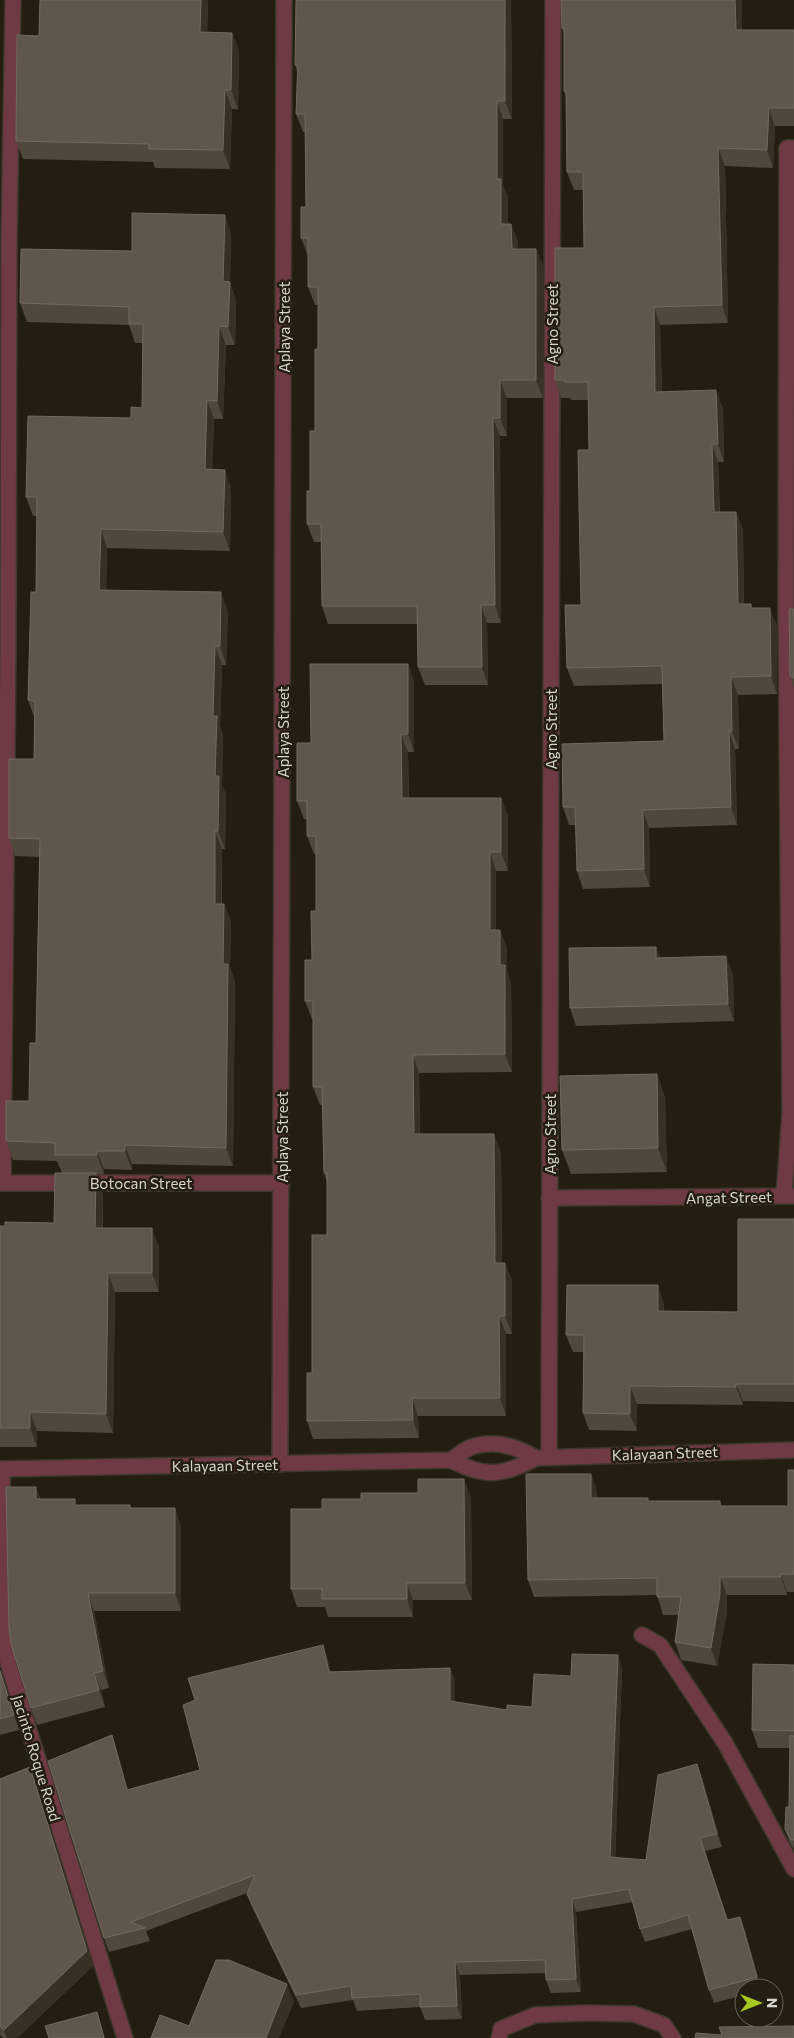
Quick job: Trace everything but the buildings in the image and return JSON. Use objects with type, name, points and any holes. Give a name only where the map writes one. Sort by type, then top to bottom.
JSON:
[{"type":"street","points":[[1,1183],[4,241],[14,0]]},
{"type":"street","name":"Aplaya Street","points":[[280,1464],[284,0]]},
{"type":"street","name":"Agno Street","points":[[542,1457],[550,1198],[553,0]]},
{"type":"street","name":"Angat Street","points":[[550,1198],[789,1196],[792,1113],[786,610],[787,148],[794,148]]},
{"type":"street","name":"Botocan Street","points":[[1,1183],[282,1183]]},
{"type":"street","name":"Kalayaan Street","points":[[451,1460],[471,1447],[494,1443],[516,1447],[542,1457]]},
{"type":"street","name":"Kalayaan Street","points":[[1,1468],[451,1460],[471,1470],[493,1473],[516,1468],[542,1457],[794,1450]]},
{"type":"street","name":"Jacinto Roque Road","points":[[1,1468],[8,1663],[125,2038]]},
{"type":"street","points":[[642,1635],[660,1645],[725,1743],[794,1869]]},
{"type":"street","points":[[499,2038],[501,2029],[534,2015],[586,2013],[634,2014],[664,2025],[673,2038]]}]
